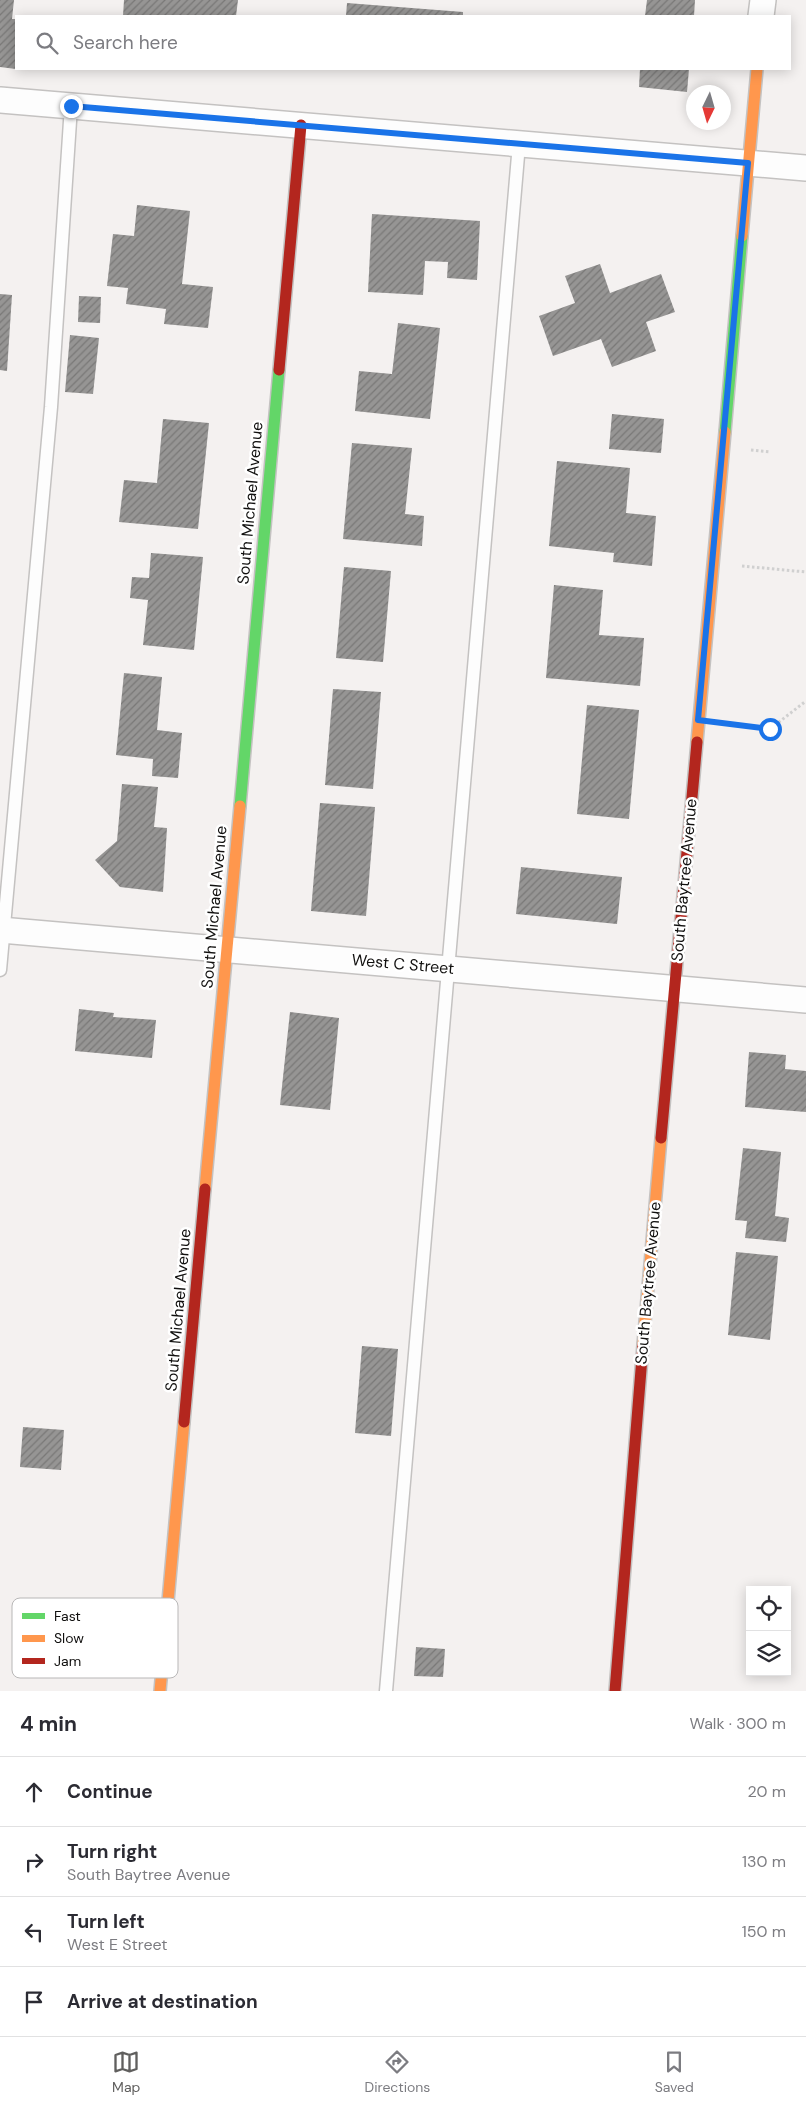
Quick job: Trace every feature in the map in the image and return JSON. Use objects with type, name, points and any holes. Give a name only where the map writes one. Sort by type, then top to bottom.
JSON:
[{"type":"street","points":[[762,15],[763,0]]},
{"type":"street","name":"South Baytree Avenue","points":[[615,1691],[627,1520],[757,70]]},
{"type":"street","points":[[0,100],[806,168]]},
{"type":"street","name":"South Michael Avenue","points":[[168,1598],[300,125]]},
{"type":"street","name":"West C Street","points":[[2,930],[806,1000]]},
{"type":"street","name":"South Michael Avenue","points":[[160,1691],[161,1678]]},
{"type":"lane","points":[[0,970],[2,930],[51,407],[71,106]]},
{"type":"lane","points":[[386,1691],[450,968],[519,144]]},
{"type":"path","points":[[712,563],[806,572]]},
{"type":"path","points":[[698,720],[770,729],[806,701]]},
{"type":"building","points":[[0,0],[14,0],[12,19],[15,19],[15,69],[0,67]]},
{"type":"building","points":[[124,0],[238,0],[236,15],[123,15]]},
{"type":"building","points":[[647,0],[695,0],[694,15],[645,15]]},
{"type":"building","points":[[347,3],[463,12],[463,15],[346,15]]},
{"type":"building","points":[[640,70],[689,70],[686,92],[639,87]]},
{"type":"building","points":[[137,205],[190,211],[182,284],[213,287],[208,328],[164,324],[166,309],[126,304],[128,288],[107,286],[113,234],[134,236]]},
{"type":"building","points":[[372,214],[480,221],[477,280],[447,278],[448,262],[425,261],[423,295],[368,292]]},
{"type":"building","points":[[600,264],[610,293],[661,274],[675,312],[646,322],[656,351],[612,367],[601,339],[553,356],[539,316],[575,303],[565,276]]},
{"type":"building","points":[[0,294],[12,295],[7,371],[0,370]]},
{"type":"building","points":[[79,296],[101,297],[100,323],[78,322]]},
{"type":"building","points":[[398,323],[440,328],[430,419],[355,411],[359,371],[392,374]]},
{"type":"building","points":[[70,335],[99,338],[93,394],[65,392]]},
{"type":"building","points":[[612,414],[664,419],[661,453],[609,449]]},
{"type":"building","points":[[163,419],[209,423],[198,529],[119,522],[124,480],[157,483]]},
{"type":"building","points":[[352,443],[412,448],[405,514],[424,516],[422,546],[343,539]]},
{"type":"building","points":[[557,461],[630,468],[626,513],[656,516],[652,566],[613,562],[614,553],[549,546]]},
{"type":"building","points":[[151,553],[203,557],[194,650],[143,645],[148,600],[130,598],[132,577],[149,578]]},
{"type":"building","points":[[344,567],[391,571],[383,662],[336,658]]},
{"type":"building","points":[[554,585],[603,590],[599,635],[644,638],[640,686],[546,678]]},
{"type":"building","points":[[124,673],[162,677],[157,730],[182,733],[178,778],[152,776],[153,759],[116,755]]},
{"type":"building","points":[[333,689],[381,692],[373,789],[325,785]]},
{"type":"building","points":[[587,705],[639,710],[629,819],[577,814]]},
{"type":"building","points":[[122,784],[158,787],[154,827],[167,828],[163,892],[120,887],[95,860],[117,841]]},
{"type":"building","points":[[320,803],[375,807],[366,916],[311,911]]},
{"type":"building","points":[[521,867],[622,877],[617,924],[516,914]]},
{"type":"building","points":[[79,1009],[114,1013],[113,1017],[156,1020],[152,1058],[75,1051]]},
{"type":"building","points":[[290,1012],[339,1018],[330,1110],[280,1105]]},
{"type":"building","points":[[749,1052],[786,1055],[785,1069],[806,1071],[806,1112],[745,1107]]},
{"type":"building","points":[[743,1148],[781,1152],[775,1216],[789,1218],[786,1242],[745,1238],[747,1221],[735,1220]]},
{"type":"building","points":[[736,1252],[778,1256],[770,1340],[728,1335]]},
{"type":"building","points":[[362,1346],[398,1349],[391,1436],[355,1433]]},
{"type":"building","points":[[23,1427],[64,1430],[61,1470],[20,1467]]},
{"type":"building","points":[[416,1647],[445,1649],[443,1677],[414,1676]]},
{"type":"traffic: fast","points":[[725,432],[742,236]]},
{"type":"traffic: fast","points":[[240,806],[279,370]]},
{"type":"traffic: slow","points":[[742,236],[757,70]]},
{"type":"traffic: slow","points":[[697,742],[725,432]]},
{"type":"traffic: slow","points":[[205,1189],[240,806]]},
{"type":"traffic: slow","points":[[643,1345],[661,1138]]},
{"type":"traffic: slow","points":[[168,1598],[184,1422]]},
{"type":"traffic: slow","points":[[160,1691],[161,1678]]},
{"type":"traffic: jam","points":[[279,370],[301,125]]},
{"type":"traffic: jam","points":[[661,1138],[697,742]]},
{"type":"traffic: jam","points":[[184,1422],[205,1189]]},
{"type":"traffic: jam","points":[[615,1691],[643,1345]]},
{"type":"route","points":[[71,106],[748,163],[698,720],[770,729]]}]
